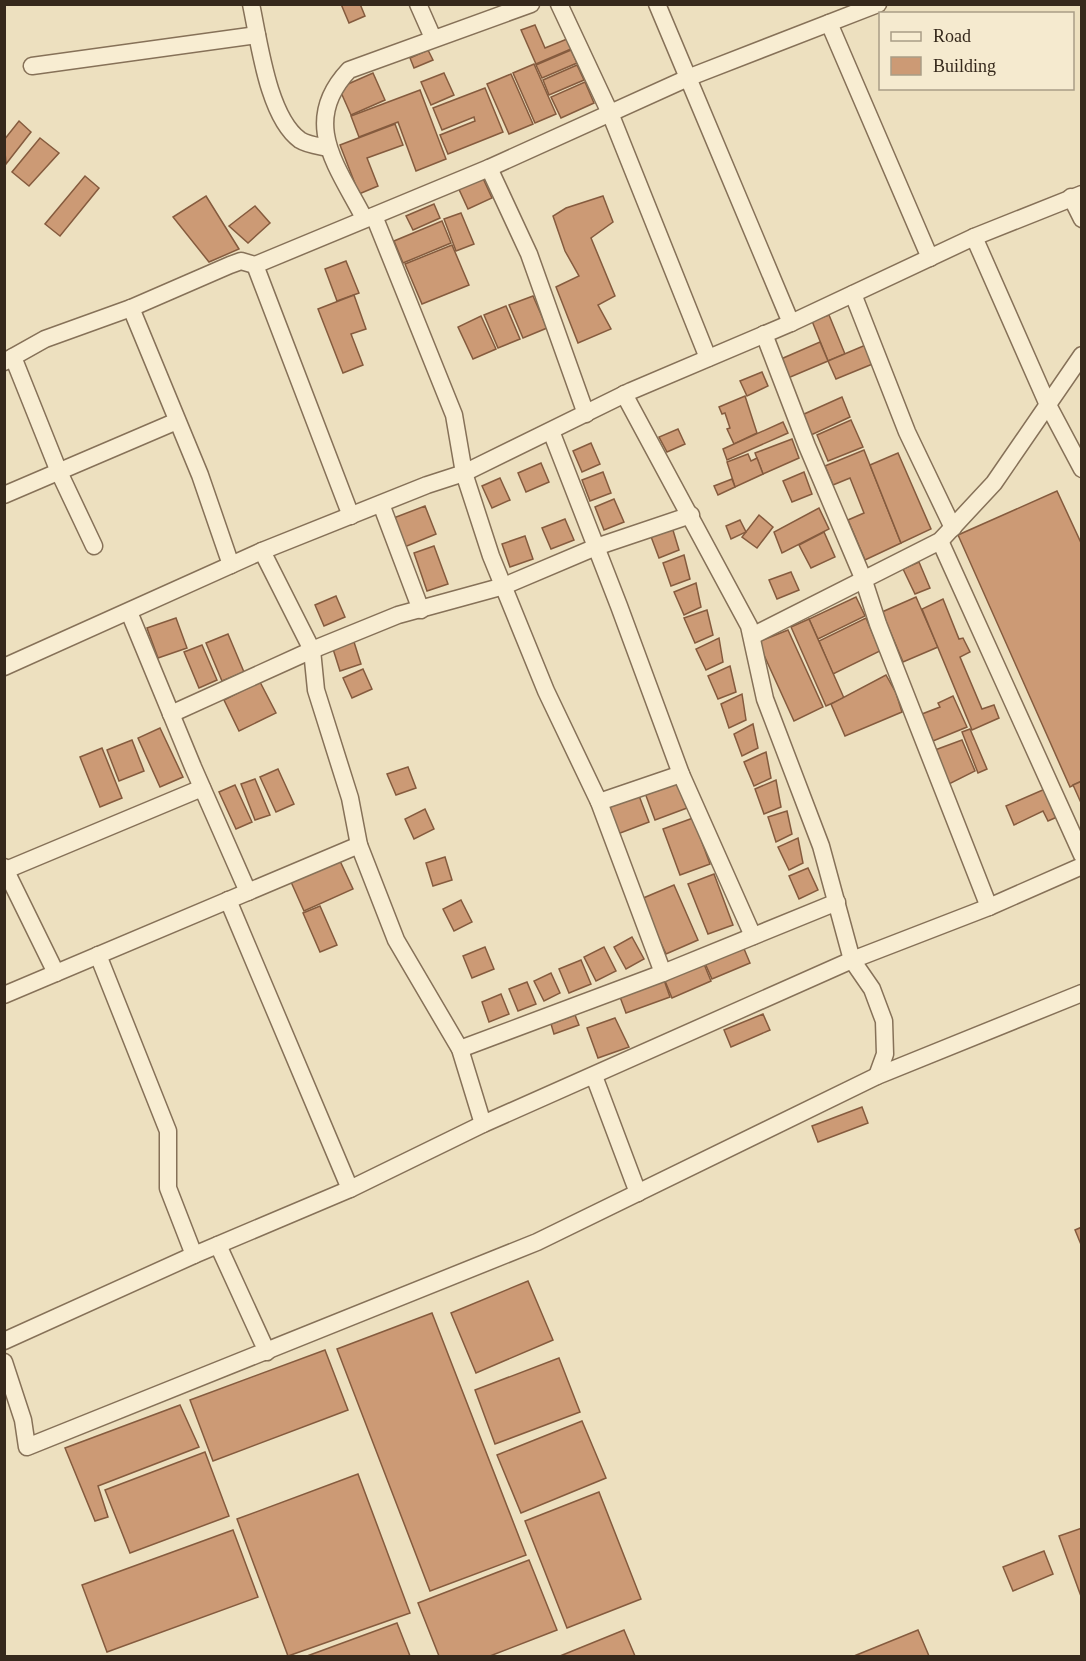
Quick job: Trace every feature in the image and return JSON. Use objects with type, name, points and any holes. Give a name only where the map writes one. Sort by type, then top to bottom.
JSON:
[{"type":"street","points":[[251,4],[267,80],[278,111],[299,139],[328,148]]},
{"type":"street","points":[[418,4],[433,39]]},
{"type":"street","points":[[531,4],[349,70],[333,87],[323,127],[328,148],[369,217],[454,415],[464,473],[491,556],[546,691],[599,802],[663,973]]},
{"type":"street","points":[[559,4],[610,113],[708,358]]},
{"type":"street","points":[[657,4],[690,77],[791,323]]},
{"type":"street","points":[[94,546],[9,359],[45,339],[131,308],[209,272],[241,261],[255,265],[489,168],[690,77],[878,4]]},
{"type":"street","points":[[829,23],[930,258]]},
{"type":"street","points":[[32,66],[257,34]]},
{"type":"street","points":[[489,168],[529,254],[586,414]]},
{"type":"street","points":[[4,667],[262,551],[464,473],[624,394],[791,323],[974,237],[1076,195],[1082,219]]},
{"type":"street","points":[[974,237],[1048,405],[1082,469]]},
{"type":"street","points":[[255,265],[351,516]]},
{"type":"street","points":[[853,294],[907,432],[952,528]]},
{"type":"street","points":[[131,308],[214,511],[231,565]]},
{"type":"street","points":[[764,334],[807,446],[863,578],[878,624],[989,907]]},
{"type":"street","points":[[752,636],[940,541],[994,483],[1082,355]]},
{"type":"street","points":[[624,394],[691,515],[752,636],[765,699],[795,774],[837,902],[852,960],[872,989],[884,1021],[885,1054],[877,1076]]},
{"type":"street","points":[[4,495],[177,421]]},
{"type":"street","points":[[551,431],[681,774],[753,936]]},
{"type":"street","points":[[381,504],[422,610]]},
{"type":"street","points":[[171,714],[312,650],[398,615],[504,586],[596,547],[691,515]]},
{"type":"street","points":[[940,541],[1082,855]]},
{"type":"street","points":[[262,551],[312,650],[316,690],[350,798],[358,845],[396,940],[460,1049],[483,1124]]},
{"type":"street","points":[[129,612],[202,788],[248,891]]},
{"type":"street","points":[[599,802],[681,774]]},
{"type":"street","points":[[56,973],[5,869],[202,788]]},
{"type":"street","points":[[4,995],[358,845]]},
{"type":"street","points":[[4,1341],[194,1255],[350,1188],[483,1124],[852,960],[989,907],[1082,866]]},
{"type":"street","points":[[228,900],[350,1188]]},
{"type":"street","points":[[460,1049],[663,973],[837,902]]},
{"type":"street","points":[[98,955],[168,1131],[168,1188],[194,1255]]},
{"type":"street","points":[[4,1362],[23,1420],[27,1447],[537,1242],[877,1076],[1082,993]]},
{"type":"street","points":[[594,1076],[638,1193]]},
{"type":"street","points":[[218,1245],[267,1352]]},
{"type":"building","points":[[341,4],[360,4],[365,16],[349,23]]},
{"type":"building","points":[[535,25],[545,48],[567,39],[571,49],[536,64],[521,30]]},
{"type":"building","points":[[428,50],[433,60],[414,68],[410,58]]},
{"type":"building","points":[[571,50],[577,63],[542,78],[536,65]]},
{"type":"building","points":[[534,64],[556,114],[535,123],[513,73]]},
{"type":"building","points":[[577,65],[584,80],[549,95],[543,80]]},
{"type":"building","points":[[373,73],[385,100],[351,115],[339,88]]},
{"type":"building","points":[[444,73],[454,95],[431,105],[421,82]]},
{"type":"building","points":[[511,74],[533,124],[509,134],[487,84]]},
{"type":"building","points":[[585,82],[594,103],[561,118],[551,97]]},
{"type":"building","points":[[485,88],[503,132],[448,154],[440,135],[475,121],[474,117],[442,130],[433,108]]},
{"type":"building","points":[[420,90],[446,159],[416,171],[398,122],[359,137],[351,116]]},
{"type":"building","points":[[19,121],[31,132],[6,164],[4,140]]},
{"type":"building","points":[[395,124],[403,145],[367,158],[378,186],[359,194],[340,145]]},
{"type":"building","points":[[40,138],[59,153],[29,186],[12,172]]},
{"type":"building","points":[[481,174],[492,198],[468,209],[457,185]]},
{"type":"building","points":[[85,176],[99,188],[60,236],[45,224]]},
{"type":"building","points":[[206,196],[239,249],[209,262],[173,217]]},
{"type":"building","points":[[603,196],[613,222],[591,238],[615,296],[598,305],[611,329],[578,343],[556,287],[579,276],[565,251],[553,216],[566,208]]},
{"type":"building","points":[[434,204],[440,218],[413,230],[406,216]]},
{"type":"building","points":[[255,206],[270,223],[248,243],[229,226]]},
{"type":"building","points":[[461,213],[474,244],[456,251],[444,219]]},
{"type":"building","points":[[442,221],[451,243],[403,263],[394,241]]},
{"type":"building","points":[[452,245],[469,285],[422,304],[405,264]]},
{"type":"building","points":[[346,261],[359,293],[337,301],[325,269]]},
{"type":"building","points":[[354,295],[366,329],[351,334],[363,365],[343,373],[318,309]]},
{"type":"building","points":[[533,296],[547,328],[523,338],[509,305]]},
{"type":"building","points":[[506,306],[520,339],[498,348],[484,315]]},
{"type":"building","points":[[829,315],[845,354],[828,361],[812,321]]},
{"type":"building","points":[[481,316],[496,349],[473,359],[458,327]]},
{"type":"building","points":[[820,342],[828,361],[788,378],[781,359]]},
{"type":"building","points":[[868,344],[875,363],[836,379],[828,361]]},
{"type":"building","points":[[762,372],[768,386],[747,396],[740,381]]},
{"type":"building","points":[[745,396],[757,433],[734,444],[727,429],[730,428],[725,413],[722,414],[719,407]]},
{"type":"building","points":[[842,397],[850,417],[811,435],[802,415]]},
{"type":"building","points":[[851,420],[863,447],[828,461],[817,435]]},
{"type":"building","points":[[783,422],[788,433],[727,460],[723,449]]},
{"type":"building","points":[[678,429],[685,444],[667,452],[659,437]]},
{"type":"building","points":[[792,439],[799,458],[763,474],[755,453]]},
{"type":"building","points":[[591,443],[600,464],[582,472],[573,451]]},
{"type":"building","points":[[864,450],[901,543],[865,560],[848,520],[864,513],[850,478],[833,485],[825,466]]},
{"type":"building","points":[[898,453],[931,529],[901,543],[870,465]]},
{"type":"building","points":[[748,454],[751,461],[757,458],[763,474],[735,487],[727,462]]},
{"type":"building","points":[[541,463],[549,482],[526,492],[518,473]]},
{"type":"building","points":[[603,472],[611,493],[590,501],[582,480]]},
{"type":"building","points":[[804,472],[812,494],[792,502],[783,481]]},
{"type":"building","points":[[500,478],[510,500],[492,508],[482,486]]},
{"type":"building","points":[[732,479],[735,487],[718,495],[714,486]]},
{"type":"building","points":[[1057,491],[1082,545],[1082,781],[1070,787],[958,535]]},
{"type":"building","points":[[614,499],[624,522],[604,530],[595,507]]},
{"type":"building","points":[[425,506],[436,534],[402,548],[391,519]]},
{"type":"building","points":[[819,508],[829,529],[782,553],[774,532]]},
{"type":"building","points":[[759,515],[773,527],[757,548],[742,537]]},
{"type":"building","points":[[565,519],[574,540],[551,549],[542,528]]},
{"type":"building","points":[[740,520],[746,532],[731,539],[726,526]]},
{"type":"building","points":[[672,527],[679,550],[659,558],[650,534]]},
{"type":"building","points":[[824,532],[835,557],[811,568],[799,545]]},
{"type":"building","points":[[525,536],[533,559],[510,567],[502,544]]},
{"type":"building","points":[[434,546],[448,584],[427,591],[414,553]]},
{"type":"building","points":[[684,555],[690,579],[671,586],[663,563]]},
{"type":"building","points":[[919,562],[930,588],[915,594],[903,569]]},
{"type":"building","points":[[791,572],[799,590],[777,599],[769,580]]},
{"type":"building","points":[[696,583],[701,607],[684,615],[674,592]]},
{"type":"building","points":[[336,596],[345,617],[324,626],[315,605]]},
{"type":"building","points":[[856,597],[865,616],[818,639],[809,619]]},
{"type":"building","points":[[916,597],[938,647],[903,662],[882,612]]},
{"type":"building","points":[[943,599],[959,639],[963,638],[970,652],[960,657],[982,709],[994,705],[999,718],[972,730],[922,609]]},
{"type":"building","points":[[707,610],[713,635],[695,643],[684,618]]},
{"type":"building","points":[[176,618],[187,648],[158,658],[147,628]]},
{"type":"building","points":[[866,618],[880,651],[833,674],[819,641]]},
{"type":"building","points":[[809,619],[844,698],[826,706],[791,627]]},
{"type":"building","points":[[788,630],[823,707],[794,721],[758,642]]},
{"type":"building","points":[[228,634],[244,672],[222,681],[206,643]]},
{"type":"building","points":[[719,638],[723,662],[706,670],[696,649]]},
{"type":"building","points":[[354,642],[361,664],[340,671],[333,649]]},
{"type":"building","points":[[202,645],[217,680],[199,688],[184,652]]},
{"type":"building","points":[[730,666],[736,692],[718,699],[708,676]]},
{"type":"building","points":[[363,669],[372,689],[352,698],[343,678]]},
{"type":"building","points":[[886,675],[896,693],[902,712],[845,736],[831,704]]},
{"type":"building","points":[[260,682],[276,713],[239,731],[224,700]]},
{"type":"building","points":[[742,694],[746,720],[729,728],[721,704]]},
{"type":"building","points":[[953,696],[967,727],[933,741],[922,714],[940,707],[938,703]]},
{"type":"building","points":[[753,724],[758,748],[742,756],[734,734]]},
{"type":"building","points":[[160,728],[183,777],[160,787],[138,738]]},
{"type":"building","points":[[970,729],[987,769],[978,773],[962,732]]},
{"type":"building","points":[[132,740],[144,771],[119,781],[107,750]]},
{"type":"building","points":[[962,740],[975,771],[949,784],[935,750]]},
{"type":"building","points":[[102,748],[122,798],[100,807],[80,757]]},
{"type":"building","points":[[766,752],[771,778],[754,786],[744,762]]},
{"type":"building","points":[[408,767],[416,788],[396,795],[387,774]]},
{"type":"building","points":[[278,769],[294,804],[276,812],[260,777]]},
{"type":"building","points":[[255,779],[270,815],[255,820],[241,784]]},
{"type":"building","points":[[776,780],[781,807],[764,814],[755,789]]},
{"type":"building","points":[[676,781],[687,808],[655,820],[645,793]]},
{"type":"building","points":[[1082,781],[1082,805],[1073,785]]},
{"type":"building","points":[[235,785],[252,822],[236,829],[219,792]]},
{"type":"building","points":[[1045,789],[1057,817],[1048,821],[1043,811],[1014,825],[1006,806]]},
{"type":"building","points":[[638,793],[649,822],[615,835],[604,806]]},
{"type":"building","points":[[425,809],[434,829],[414,839],[405,819]]},
{"type":"building","points":[[787,811],[792,834],[776,842],[768,817]]},
{"type":"building","points":[[693,818],[710,864],[680,875],[663,829]]},
{"type":"building","points":[[798,838],[803,863],[789,870],[778,847]]},
{"type":"building","points":[[445,857],[452,880],[433,886],[426,863]]},
{"type":"building","points":[[340,861],[353,889],[304,911],[291,882]]},
{"type":"building","points":[[808,868],[818,890],[799,899],[789,876]]},
{"type":"building","points":[[714,874],[733,925],[708,934],[688,884]]},
{"type":"building","points":[[674,885],[698,940],[666,954],[641,899]]},
{"type":"building","points":[[461,900],[472,922],[454,931],[443,909]]},
{"type":"building","points":[[320,906],[337,945],[320,952],[303,913]]},
{"type":"building","points":[[632,937],[644,959],[626,969],[614,947]]},
{"type":"building","points":[[742,944],[750,963],[712,979],[704,961]]},
{"type":"building","points":[[485,947],[494,969],[472,978],[463,956]]},
{"type":"building","points":[[604,947],[616,971],[596,981],[584,957]]},
{"type":"building","points":[[581,960],[591,984],[569,993],[559,969]]},
{"type":"building","points":[[704,964],[711,981],[672,998],[665,981]]},
{"type":"building","points":[[551,973],[560,993],[544,1001],[534,981]]},
{"type":"building","points":[[664,980],[670,997],[626,1013],[620,997]]},
{"type":"building","points":[[527,982],[536,1004],[518,1011],[509,989]]},
{"type":"building","points":[[501,994],[509,1014],[489,1022],[482,1002]]},
{"type":"building","points":[[763,1014],[770,1030],[731,1047],[724,1030]]},
{"type":"building","points":[[575,1015],[579,1025],[554,1034],[551,1024]]},
{"type":"building","points":[[615,1018],[629,1047],[598,1058],[587,1028]]},
{"type":"building","points":[[862,1107],[868,1123],[818,1142],[812,1126]]},
{"type":"building","points":[[1082,1227],[1082,1247],[1075,1230]]},
{"type":"building","points":[[528,1281],[553,1340],[476,1373],[451,1313]]},
{"type":"building","points":[[432,1313],[526,1555],[430,1591],[337,1349]]},
{"type":"building","points":[[325,1350],[348,1410],[213,1461],[190,1400]]},
{"type":"building","points":[[559,1358],[580,1412],[495,1444],[475,1390]]},
{"type":"building","points":[[180,1405],[199,1447],[98,1486],[108,1517],[95,1521],[65,1448]]},
{"type":"building","points":[[582,1421],[606,1478],[521,1513],[497,1455]]},
{"type":"building","points":[[205,1452],[229,1516],[130,1553],[105,1490]]},
{"type":"building","points":[[358,1474],[410,1613],[288,1656],[237,1519]]},
{"type":"building","points":[[599,1492],[641,1599],[567,1628],[525,1521]]},
{"type":"building","points":[[1082,1528],[1082,1599],[1059,1536]]},
{"type":"building","points":[[233,1530],[258,1597],[107,1652],[82,1585]]},
{"type":"building","points":[[1044,1551],[1053,1574],[1013,1591],[1003,1567]]},
{"type":"building","points":[[529,1560],[557,1630],[490,1656],[439,1656],[418,1603]]},
{"type":"building","points":[[397,1623],[410,1656],[307,1656]]},
{"type":"building","points":[[624,1630],[635,1656],[560,1656]]},
{"type":"building","points":[[918,1630],[929,1656],[854,1656]]}]
